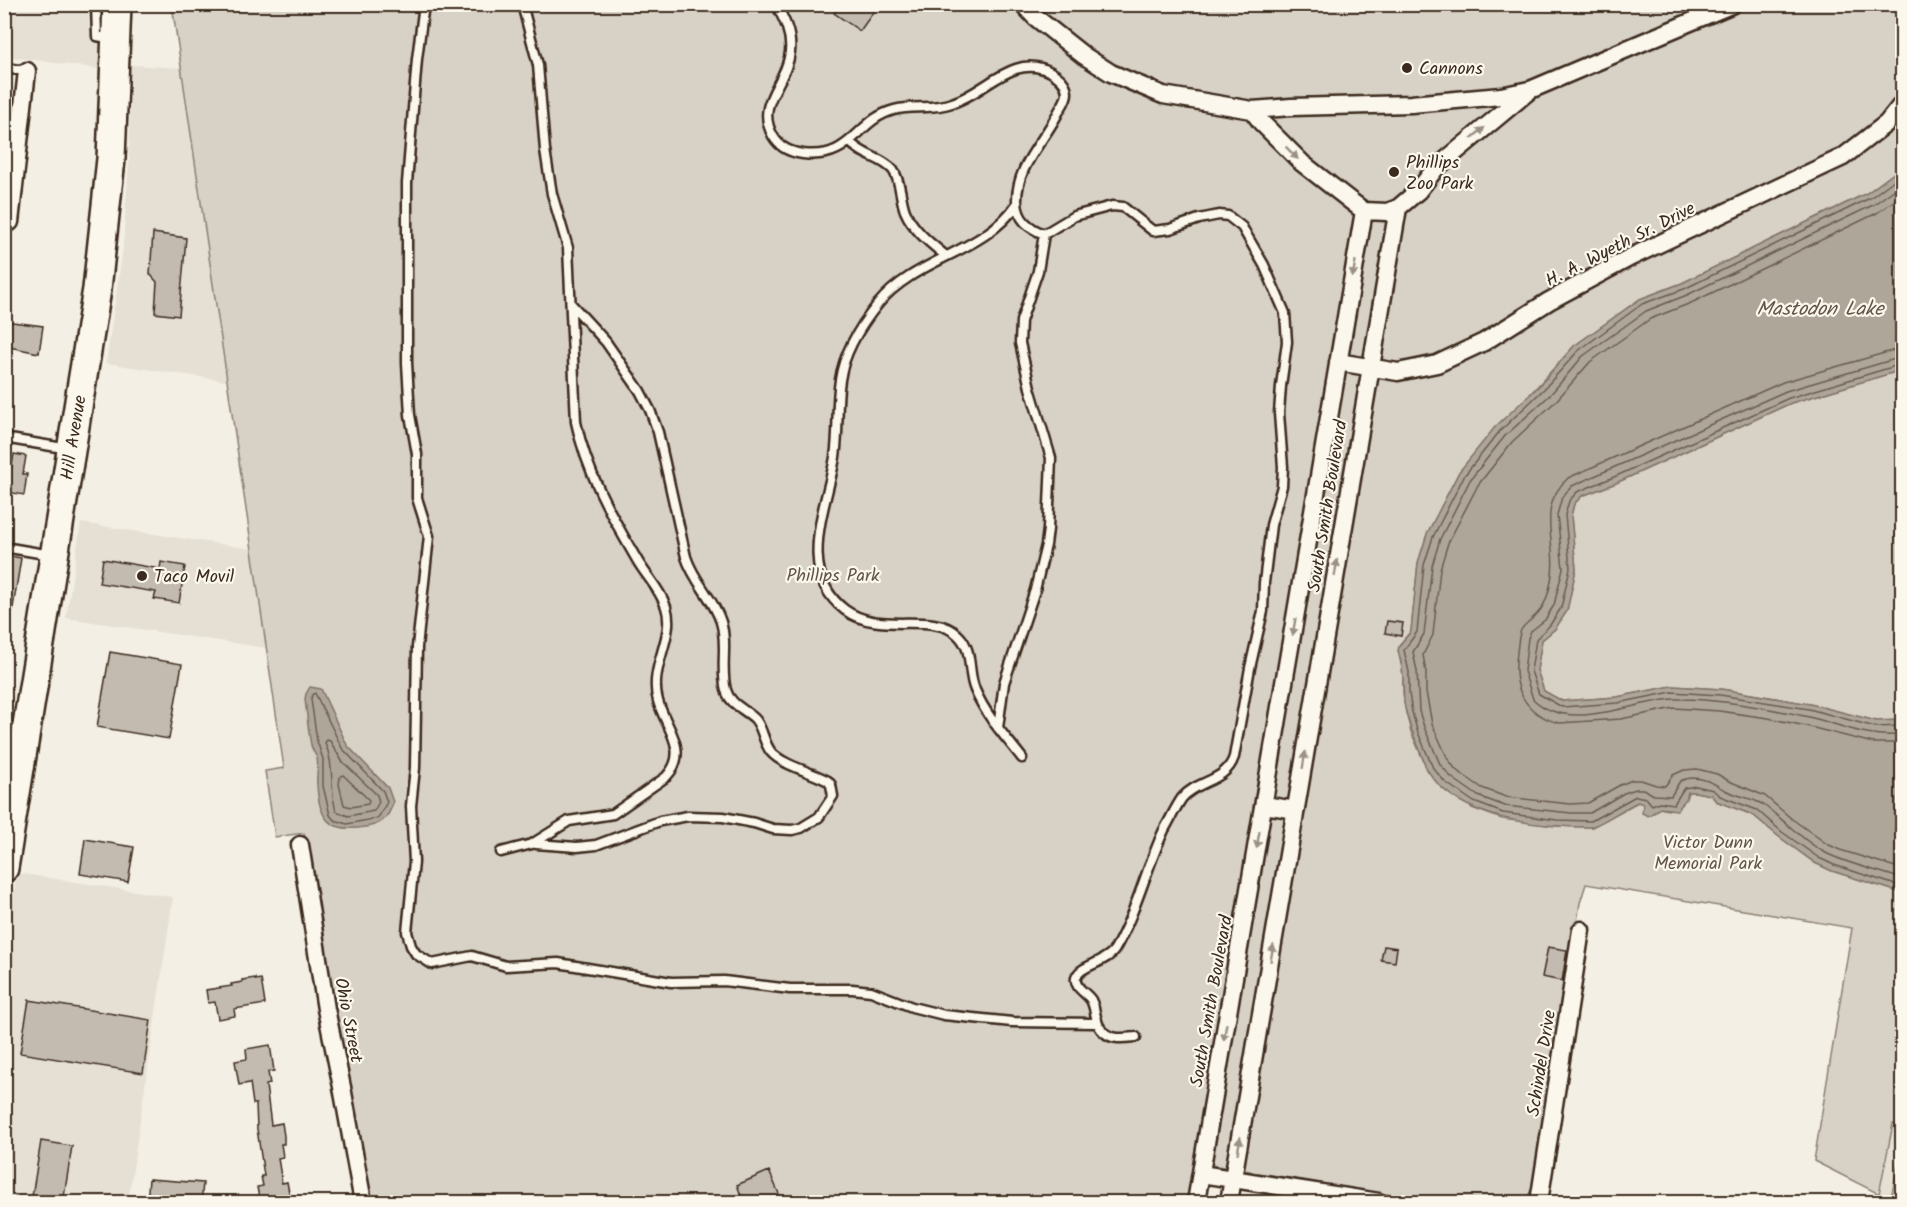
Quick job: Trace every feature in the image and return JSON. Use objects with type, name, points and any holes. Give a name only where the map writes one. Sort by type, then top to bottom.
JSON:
[{"type":"main road","name":"Hill Avenue","points":[[4,868],[97,289],[111,159],[117,4]]},
{"type":"street","points":[[1023,4],[1035,17],[1083,55],[1112,73],[1163,95],[1252,110],[1411,104],[1501,96],[1530,90],[1733,4]]},
{"type":"street","points":[[10,222],[27,71]]},
{"type":"street","points":[[1252,110],[1265,127],[1302,163],[1364,211],[1387,212],[1398,208],[1418,191],[1435,170],[1530,90]]},
{"type":"street","name":"H. A. Wyeth Sr. Drive","points":[[1338,362],[1398,372],[1437,364],[1484,342],[1550,301],[1631,257],[1843,157],[1887,123],[1902,104]]},
{"type":"street","name":"South Smith Boulevard","points":[[1229,1203],[1398,208]]},
{"type":"street","name":"South Smith Boulevard","points":[[1196,1203],[1364,211]]},
{"type":"street","points":[[1263,805],[1296,810]]},
{"type":"street","name":"Ohio Street","points":[[300,844],[326,1009],[363,1203]]},
{"type":"street","name":"Schindel Drive","points":[[1539,1203],[1581,930]]},
{"type":"street","points":[[1201,1174],[1379,1203]]},
{"type":"lane","points":[[96,4],[95,32],[97,36],[117,39]]},
{"type":"lane","points":[[424,4],[412,108],[406,225],[408,394],[417,454],[417,498],[429,536],[417,647],[415,768],[411,806],[414,862],[407,926],[411,946],[416,954],[432,964],[472,956],[506,966],[558,963],[671,982],[724,981],[790,989],[852,988],[871,991],[929,1012],[953,1016],[1012,1023],[1097,1023]]},
{"type":"lane","points":[[522,4],[538,65],[545,150],[552,194],[568,248],[576,422],[582,450],[625,539],[667,609],[668,625],[658,662],[655,688],[676,745],[676,762],[666,777],[612,814],[569,821],[532,844]]},
{"type":"lane","points":[[776,4],[787,26],[791,50],[785,71],[767,107],[766,115],[773,136],[782,146],[792,152],[820,155],[838,150],[875,120],[894,110],[938,107],[956,102],[1017,68],[1029,67],[1050,71],[1065,84],[1067,92],[1065,100],[1052,126],[1022,170],[1017,204],[1011,214],[991,231],[897,285],[885,295],[851,344],[840,378],[835,457],[817,537],[817,553],[825,584],[830,594],[846,611],[882,624],[938,625],[959,636],[967,649],[974,687],[986,712],[1022,758]]},
{"type":"lane","points":[[4,68],[27,71]]},
{"type":"lane","points":[[850,142],[856,149],[893,170],[911,222],[946,256]]},
{"type":"lane","points":[[1017,204],[1023,222],[1031,229],[1044,234]]},
{"type":"lane","points":[[998,728],[1004,683],[1035,590],[1048,529],[1051,458],[1036,413],[1020,343],[1022,321],[1038,271],[1044,234],[1074,216],[1113,206],[1123,207],[1153,231],[1170,229],[1219,215],[1228,216],[1242,227],[1264,266],[1285,313],[1287,328],[1279,413],[1282,486],[1271,525],[1263,611],[1231,767],[1225,773],[1190,791],[1181,799],[1158,844],[1131,916],[1114,952],[1104,960],[1080,971],[1077,976],[1076,982],[1089,997],[1097,1023],[1103,1032],[1120,1038],[1136,1038]]},
{"type":"lane","points":[[501,852],[543,843],[577,847],[596,845],[660,821],[681,816],[723,817],[754,823],[773,830],[792,830],[801,828],[819,817],[833,796],[828,781],[774,756],[765,744],[756,721],[735,705],[726,692],[725,643],[722,623],[712,602],[694,577],[686,557],[654,419],[640,391],[606,342],[572,305]]},
{"type":"lane","points":[[4,438],[71,449]]},
{"type":"lane","points":[[4,547],[55,555]]},
{"type":"shaded area","points":[[5,5],[107,5],[107,70],[5,56]]},
{"type":"shaded area","points":[[131,65],[181,68],[227,381],[106,363],[123,248],[129,164]]},
{"type":"shaded area","points":[[81,523],[252,549],[266,648],[66,618]]},
{"type":"shaded area","points":[[17,873],[173,897],[128,1202],[5,1202],[4,949]]},
{"type":"shaded area","points":[[1893,1124],[1902,1127],[1902,1202],[1878,1202]]},
{"type":"green space","name":"Phillips Park","points":[[172,5],[1902,5],[1902,167],[1867,193],[1682,283],[1640,299],[1574,346],[1459,472],[1427,534],[1418,563],[1411,631],[1398,650],[1403,673],[1406,713],[1411,732],[1428,771],[1472,808],[1502,819],[1556,826],[1592,827],[1638,802],[1654,813],[1659,808],[1668,810],[1682,805],[1688,792],[1711,795],[1716,801],[1753,815],[1815,863],[1832,871],[1902,893],[1902,1127],[1893,1124],[1879,1194],[1814,1161],[1852,928],[1586,884],[1580,903],[1538,1165],[1525,1202],[1434,1202],[1257,1173],[1257,1175],[1250,1171],[1198,1163],[1191,1202],[366,1202],[304,833],[275,837],[265,771],[284,768]]},
{"type":"green space","points":[[1902,370],[1902,720],[1876,721],[1810,704],[1721,689],[1672,686],[1617,697],[1562,701],[1544,691],[1537,670],[1542,640],[1555,629],[1567,611],[1576,569],[1571,516],[1574,504],[1582,496],[1616,483],[1791,403]]},
{"type":"green space","points":[[1901,1151],[1902,1202],[1890,1202]]},
{"type":"water","name":"Mastodon Lake","points":[[1902,167],[1902,370],[1791,403],[1616,483],[1582,496],[1574,504],[1571,516],[1576,569],[1567,611],[1555,629],[1542,640],[1537,670],[1544,691],[1562,701],[1617,697],[1672,686],[1721,689],[1810,704],[1876,721],[1902,720],[1902,893],[1832,871],[1815,863],[1753,815],[1716,801],[1711,795],[1688,792],[1686,799],[1677,810],[1660,808],[1648,816],[1642,813],[1643,804],[1638,802],[1590,827],[1524,822],[1479,810],[1459,800],[1441,787],[1425,766],[1405,709],[1403,672],[1398,651],[1411,631],[1418,563],[1427,534],[1459,472],[1495,427],[1540,385],[1574,346],[1640,299],[1682,283],[1867,193]]},
{"type":"water","points":[[310,687],[321,689],[347,745],[388,788],[393,802],[387,816],[376,825],[353,828],[335,826],[324,815],[320,807],[317,782],[318,761],[311,745],[305,699]]},
{"type":"building","points":[[840,4],[879,4],[860,31],[834,13]]},
{"type":"building","points":[[153,233],[186,238],[179,316],[155,313],[157,282],[150,274]]},
{"type":"building","points":[[4,321],[43,326],[39,353],[4,346]]},
{"type":"building","points":[[14,454],[26,456],[23,474],[27,474],[24,495],[7,492]]},
{"type":"building","points":[[4,555],[21,558],[12,614],[4,614]]},
{"type":"building","name":"Taco Movil","points":[[103,559],[160,569],[161,562],[185,566],[179,603],[154,599],[156,592],[99,583]]},
{"type":"building","points":[[1387,621],[1403,623],[1401,636],[1385,633]]},
{"type":"building","points":[[110,652],[182,664],[169,739],[97,727]]},
{"type":"building","points":[[85,839],[134,847],[128,882],[80,874]]},
{"type":"building","points":[[1384,946],[1397,948],[1395,962],[1381,960]]},
{"type":"building","points":[[1548,947],[1567,950],[1562,981],[1542,977]]},
{"type":"building","points":[[255,978],[255,980],[261,979],[265,1004],[234,1009],[235,1016],[218,1019],[215,1002],[208,1003],[206,990],[232,986],[231,984],[242,982],[242,980]]},
{"type":"building","points":[[29,1000],[151,1020],[143,1073],[20,1053]]},
{"type":"building","points":[[270,1045],[274,1071],[268,1072],[270,1084],[266,1085],[271,1125],[282,1123],[283,1157],[278,1158],[282,1183],[287,1182],[291,1203],[260,1203],[257,1187],[263,1186],[261,1176],[264,1176],[256,1104],[253,1104],[250,1083],[239,1085],[235,1061],[247,1059],[246,1049]]},
{"type":"building","points":[[41,1141],[72,1146],[63,1203],[31,1203]]},
{"type":"building","points":[[769,1171],[783,1203],[744,1203],[737,1185]]},
{"type":"building","points":[[149,1179],[203,1183],[201,1203],[147,1203]]},
{"type":"place","name":"Cannons","points":[[1407,68]]},
{"type":"place","name":"Phillips Zoo Park","points":[[1394,172]]},
{"type":"place","name":"Taco Movil","points":[[142,576]]},
{"type":"park label","name":"Victor Dunn Memorial Park","points":[[1708,852]]}]
